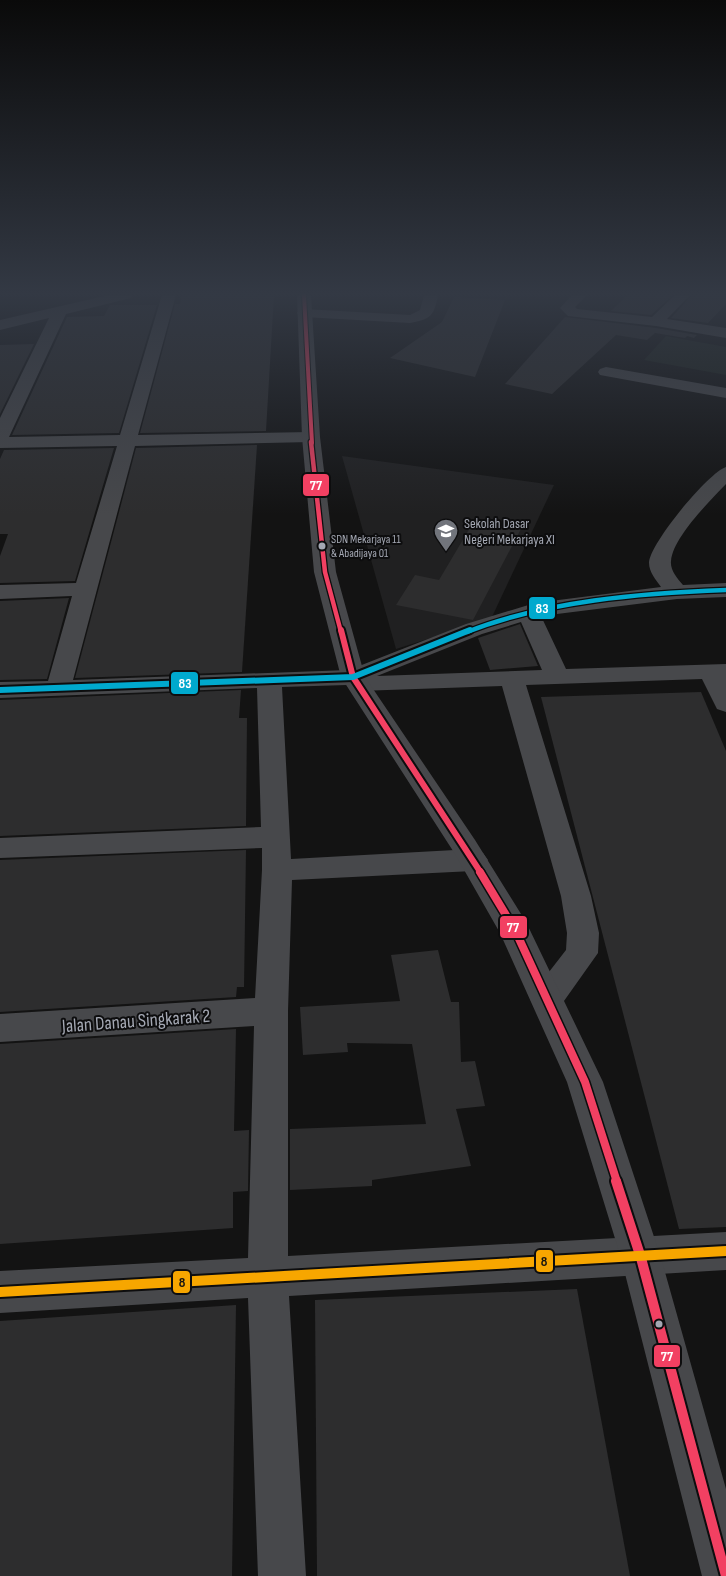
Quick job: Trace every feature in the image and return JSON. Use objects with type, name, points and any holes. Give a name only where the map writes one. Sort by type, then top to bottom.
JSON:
[{"type":"street","points":[[0,437],[32,369]]},
{"type":"street","points":[[58,688],[148,369]]},
{"type":"street","points":[[307,369],[311,437],[325,572],[356,681],[473,860],[515,930],[585,1082],[641,1258],[726,1576]]},
{"type":"street","points":[[606,372],[726,393]]},
{"type":"street","points":[[0,443],[311,437]]},
{"type":"street","points":[[677,592],[665,577],[660,562],[664,547],[708,491],[726,474]]},
{"type":"street","points":[[0,592],[85,589]]},
{"type":"street","points":[[356,681],[474,629],[543,608],[677,592],[726,590]]},
{"type":"street","points":[[528,613],[557,677]]},
{"type":"street","points":[[0,690],[269,680],[512,679],[718,672],[726,704]]},
{"type":"street","points":[[512,679],[576,896],[583,933],[582,953],[547,999]]},
{"type":"street","points":[[269,680],[275,853],[268,1278],[282,1576]]},
{"type":"street","points":[[0,848],[275,853],[473,860]]},
{"type":"street","name":"Jalan Danau Singkarak 2","points":[[0,1028],[271,1011]]},
{"type":"street","points":[[0,1292],[641,1258],[726,1251]]},
{"type":"shaded area","points":[[691,369],[726,369],[726,375]]},
{"type":"shaded area","name":"Sekolah Dasar Negeri Mekarjaya XI","points":[[342,456],[554,485],[491,619],[396,649]]},
{"type":"building","points":[[0,369],[22,369],[0,414]]},
{"type":"building","points":[[43,369],[138,369],[119,433],[12,435]]},
{"type":"building","points":[[157,369],[270,369],[266,431],[140,433]]},
{"type":"building","points":[[437,369],[478,369],[475,377]]},
{"type":"building","points":[[519,369],[580,369],[552,394],[505,384]]},
{"type":"building","points":[[257,445],[242,672],[75,678],[136,448]]},
{"type":"building","points":[[114,448],[75,581],[0,583],[0,556],[8,534],[0,534],[0,459],[4,450]]},
{"type":"building","points":[[474,521],[521,529],[473,620],[396,605],[415,575],[439,580]]},
{"type":"building","points":[[69,598],[47,679],[0,680],[0,601]]},
{"type":"building","points":[[520,624],[538,666],[490,670],[478,638]]},
{"type":"building","points":[[241,690],[239,718],[247,718],[246,826],[0,836],[0,700]]},
{"type":"building","points":[[701,692],[726,751],[726,1227],[679,1229],[541,697]]},
{"type":"building","points":[[246,850],[244,987],[237,987],[236,997],[0,1012],[0,860]]},
{"type":"building","points":[[438,950],[451,1002],[459,1002],[461,1062],[475,1061],[485,1106],[456,1109],[471,1166],[372,1180],[372,1186],[290,1190],[290,1129],[426,1124],[412,1044],[347,1043],[348,1052],[303,1055],[300,1007],[400,1001],[391,955]]},
{"type":"building","points":[[236,1029],[234,1131],[249,1130],[248,1191],[233,1192],[233,1228],[0,1244],[0,1044]]},
{"type":"building","points":[[577,1289],[630,1576],[317,1576],[315,1300]]},
{"type":"building","points":[[236,1305],[232,1576],[0,1576],[0,1321]]},
{"type":"transit line","name":"77","points":[[308,369],[311,437],[325,572],[353,677],[465,847],[515,930],[585,1082],[641,1258],[726,1576]]},
{"type":"transit line","name":"83","points":[[0,690],[353,677],[474,629],[543,608],[677,592],[726,590]]},
{"type":"transit line","name":"8","points":[[0,1292],[726,1251]]},
{"type":"place","name":"SDN Mekarjaya 11 & Abadijaya 01","points":[[322,546]]},
{"type":"place","name":"Sekolah Dasar Negeri Mekarjaya XI","points":[[446,552]]}]
